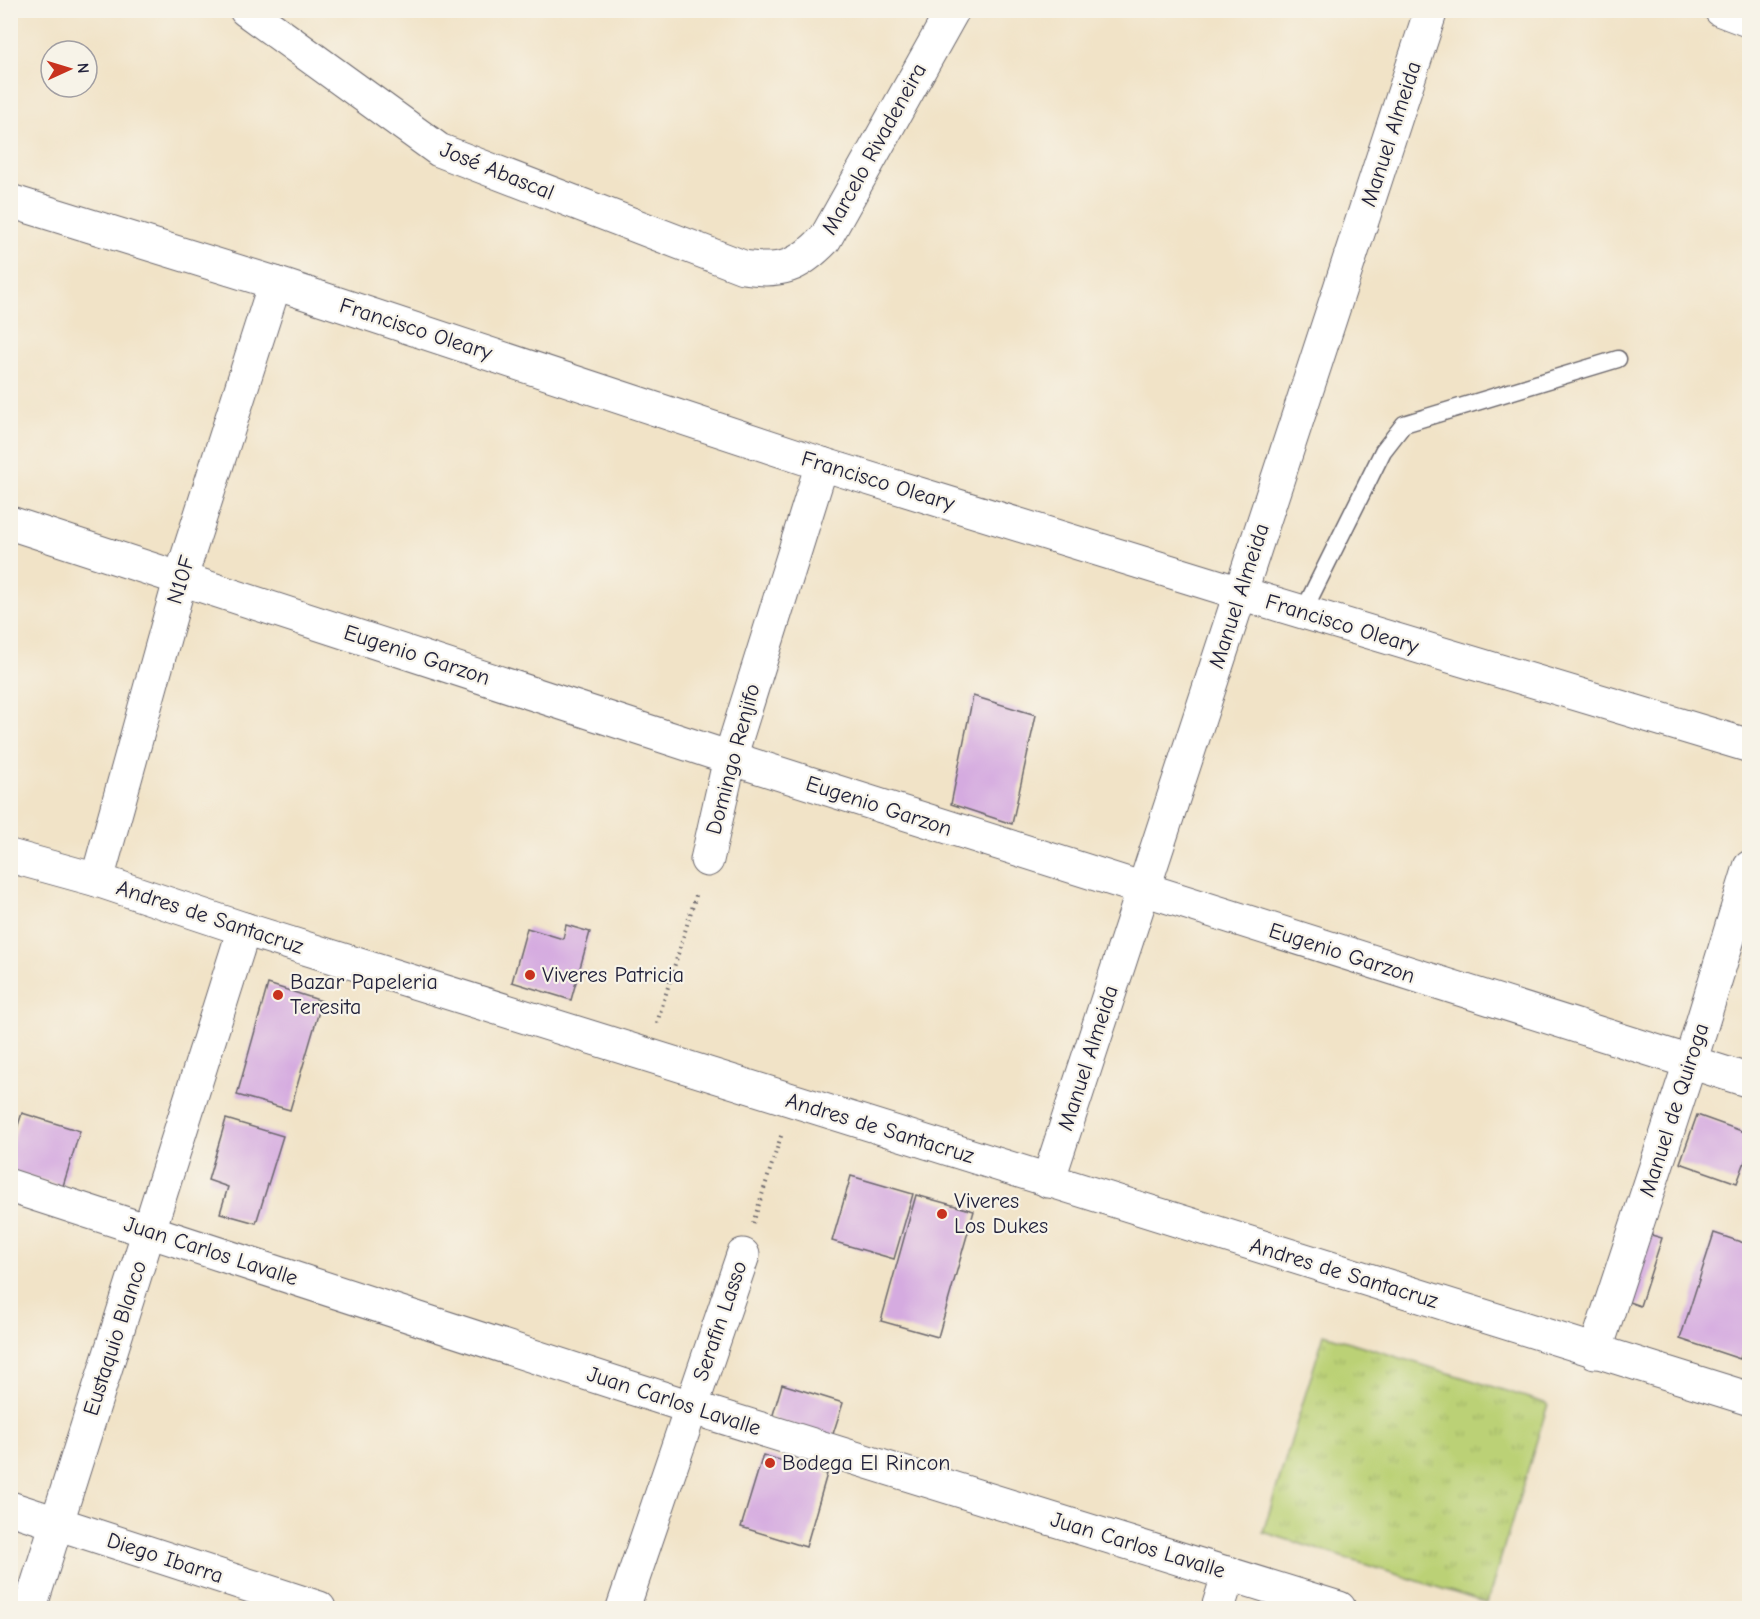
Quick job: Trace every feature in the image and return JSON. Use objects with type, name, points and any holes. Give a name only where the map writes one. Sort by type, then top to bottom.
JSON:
[{"type":"street","name":"José Abascal","points":[[246,10],[439,150],[743,267]]},
{"type":"street","name":"Marcelo Rivadeneira","points":[[743,267],[766,270],[789,267],[809,256],[825,239],[953,10]]},
{"type":"street","name":"Manuel Almeida","points":[[1048,1181],[1431,10]]},
{"type":"street","points":[[1721,10],[1749,21]]},
{"type":"street","name":"Francisco Oleary","points":[[10,201],[275,283],[822,464],[1749,746]]},
{"type":"street","name":"N10F","points":[[97,880],[181,577],[275,283]]},
{"type":"street","name":"Domingo Renjifo","points":[[707,860],[730,758],[822,464]]},
{"type":"street","name":"Eugenio Garzon","points":[[10,523],[730,758],[1749,1081]]},
{"type":"street","name":"Andres de Santacruz","points":[[10,856],[97,880],[244,929],[1749,1399]]},
{"type":"street","name":"Manuel de Quiroga","points":[[1595,1352],[1690,1063],[1749,867]]},
{"type":"street","name":"Eustaquio Blanco","points":[[30,1608],[244,929]]},
{"type":"street","name":"Juan Carlos Lavalle","points":[[10,1186],[690,1407],[1339,1608]]},
{"type":"street","name":"Serafin Lasso","points":[[622,1608],[743,1255]]},
{"type":"street","name":"Diego Ibarra","points":[[10,1508],[319,1608]]},
{"type":"street","points":[[1218,1608],[1229,1573]]},
{"type":"lane","points":[[1303,612],[1383,451],[1404,424],[1618,359]]},
{"type":"path","name":"Domingo Renjifo","points":[[647,1055],[707,860]]},
{"type":"path","name":"Serafin Lasso","points":[[743,1255],[793,1101]]},
{"type":"green space","points":[[1324,1334],[1548,1404],[1487,1603],[1263,1532]]},
{"type":"building","points":[[973,696],[1036,715],[1012,824],[951,804]]},
{"type":"building","points":[[566,925],[590,932],[571,1000],[512,982],[527,928],[563,939]]},
{"type":"building","points":[[268,984],[322,1001],[290,1110],[237,1095]]},
{"type":"building","points":[[22,1113],[80,1131],[63,1186],[10,1170],[10,1150]]},
{"type":"building","points":[[1697,1115],[1750,1134],[1750,1148],[1737,1183],[1680,1163]]},
{"type":"building","points":[[226,1119],[283,1136],[256,1223],[220,1213],[228,1187],[208,1180]]},
{"type":"building","points":[[851,1176],[913,1194],[894,1259],[832,1241]]},
{"type":"building","points":[[916,1195],[974,1211],[938,1337],[881,1321]]},
{"type":"building","points":[[1714,1233],[1750,1245],[1750,1329],[1740,1359],[1680,1339]]},
{"type":"building","points":[[1648,1234],[1662,1238],[1640,1306],[1629,1302]]},
{"type":"building","points":[[782,1384],[843,1403],[832,1437],[772,1418]]},
{"type":"building","points":[[763,1455],[827,1474],[806,1547],[741,1527]]},
{"type":"place","name":"Viveres Patricia","points":[[530,975]]},
{"type":"place","name":"Bazar Papeleria Teresita","points":[[278,995]]},
{"type":"place","name":"Viveres Los Dukes","points":[[942,1214]]},
{"type":"place","name":"Bodega El Rincon","points":[[770,1463]]}]
